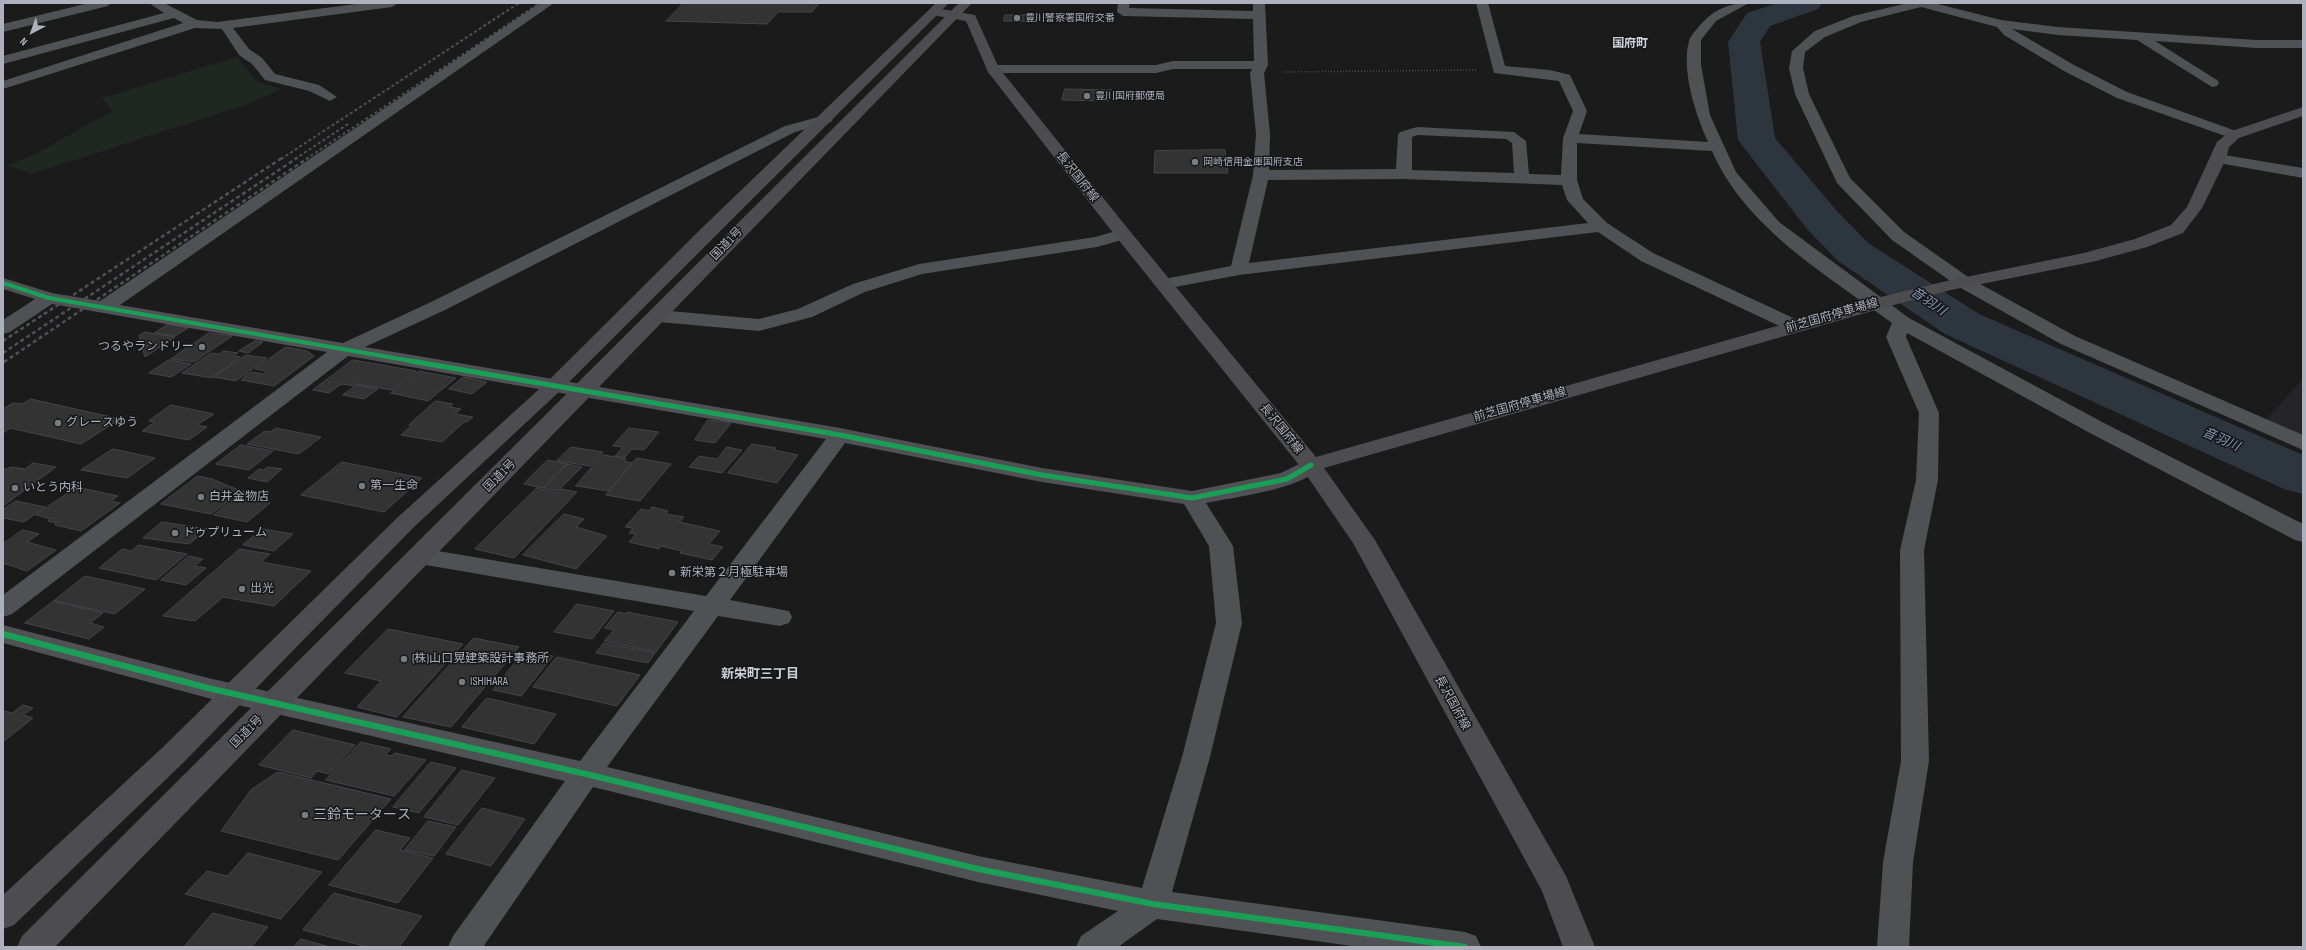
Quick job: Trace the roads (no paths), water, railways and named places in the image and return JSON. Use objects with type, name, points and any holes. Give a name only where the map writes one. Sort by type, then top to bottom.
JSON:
[{"type":"highway","name":"国道1号","points":[[3,915],[172,756],[405,523],[554,386],[713,227],[826,119],[950,8]]},
{"type":"highway","name":"国道1号","points":[[32,947],[659,316],[950,8]]},
{"type":"main road","name":"長沢国府線","points":[[950,8],[971,18],[993,69],[1123,234],[1311,465],[1363,540],[1555,886],[1579,947]]},
{"type":"main road","name":"前芝国府停車場線","points":[[1311,465],[1879,303],[1958,284],[2086,258],[2141,242],[2177,229],[2194,208],[2218,159],[2222,145],[2234,135],[2303,111]]},
{"type":"street","points":[[3,28],[104,3]]},
{"type":"street","points":[[155,3],[194,24]]},
{"type":"street","points":[[3,85],[194,24],[225,25],[246,15],[392,3]]},
{"type":"street","points":[[104,307],[548,3]]},
{"type":"street","points":[[1124,3],[1123,12],[1259,9],[1259,69],[1263,134],[1261,175],[1239,270]]},
{"type":"street","points":[[1482,3],[1498,70],[1550,74],[1565,78],[1580,111],[1570,138],[1568,180],[1575,200],[1601,227],[1647,257],[1795,326]]},
{"type":"street","points":[[1744,3],[1712,18],[1695,40],[1694,65],[1703,115],[1729,173],[1773,226],[1850,285],[1879,303],[1902,322],[2097,428],[2303,534]]},
{"type":"street","points":[[2303,44],[2256,44],[2140,38],[2058,31],[2001,24],[1922,3],[1857,19],[1820,34],[1799,51],[1796,68],[1802,94],[1843,180],[1898,236],[1958,284],[2068,340],[2303,443]]},
{"type":"street","points":[[3,60],[175,14]]},
{"type":"street","points":[[2001,24],[2008,32],[2069,68],[2122,95],[2234,135]]},
{"type":"street","points":[[225,25],[244,52],[257,61],[270,77],[314,88],[330,97]]},
{"type":"street","points":[[2140,38],[2212,83]]},
{"type":"street","points":[[993,69],[1156,69],[1173,65],[1259,69]]},
{"type":"street","points":[[3,608],[343,350],[438,306],[790,129],[826,119]]},
{"type":"street","points":[[1404,174],[1404,135],[1417,131],[1509,135],[1519,141],[1522,179]]},
{"type":"street","points":[[1570,138],[1718,147]]},
{"type":"street","points":[[2218,159],[2303,173]]},
{"type":"street","points":[[1261,175],[1404,174],[1568,180]]},
{"type":"street","points":[[1165,284],[1239,270],[1601,227]]},
{"type":"street","points":[[659,316],[759,325],[806,313],[859,288],[919,269],[1097,242],[1123,234]]},
{"type":"street","points":[[3,283],[49,298],[840,435],[1042,475],[1192,498],[1286,479],[1311,465]]},
{"type":"street","points":[[3,328],[49,298]]},
{"type":"street","points":[[1893,947],[1898,862],[1915,761],[1912,550],[1927,480],[1929,413],[1896,337],[1902,322]]},
{"type":"street","points":[[464,947],[586,774],[840,435]]},
{"type":"street","points":[[1092,947],[1153,904],[1196,757],[1229,623],[1221,546],[1192,498]]},
{"type":"street","points":[[420,556],[780,617]]},
{"type":"street","points":[[3,634],[233,694],[586,774],[978,869],[1153,904],[1465,947]]},
{"type":"waterway","name":"音羽川","points":[[1807,3],[1758,20],[1744,42],[1757,140],[1822,220],[1853,252],[1962,324],[2303,476]]},
{"type":"railway","points":[[281,159],[519,3]]},
{"type":"railway","points":[[306,159],[540,3]]},
{"type":"railway","points":[[295,159],[348,124]]},
{"type":"railway","points":[[3,341],[282,158]]},
{"type":"railway","points":[[3,353],[297,158]]},
{"type":"railway","points":[[4,362],[308,158]]},
{"type":"place","name":"豊川警察署国府交番","points":[[1017,18]]},
{"type":"place","name":"豊川国府郵便局","points":[[1087,96]]},
{"type":"place","name":"岡崎信用金庫国府支店","points":[[1195,162]]},
{"type":"place","name":"つるやランドリー","points":[[202,347]]},
{"type":"place","name":"グレースゆう","points":[[58,423]]},
{"type":"place","name":"第一生命","points":[[362,486]]},
{"type":"place","name":"いとう内科","points":[[15,488]]},
{"type":"place","name":"白井金物店","points":[[201,497]]},
{"type":"place","name":"ドゥプリューム","points":[[175,533]]},
{"type":"place","name":"新栄第２月極駐車場","points":[[672,573]]},
{"type":"place","name":"出光","points":[[242,589]]},
{"type":"place","name":"(株)山口晃建築設計事務所","points":[[404,659]]},
{"type":"place","name":"ISHIHARA","points":[[462,682]]},
{"type":"place","name":"三鈴モータース","points":[[305,815]]},
{"type":"district","name":"国府町","points":[[1630,44]]},
{"type":"district","name":"新栄町三丁目","points":[[760,675]]}]
